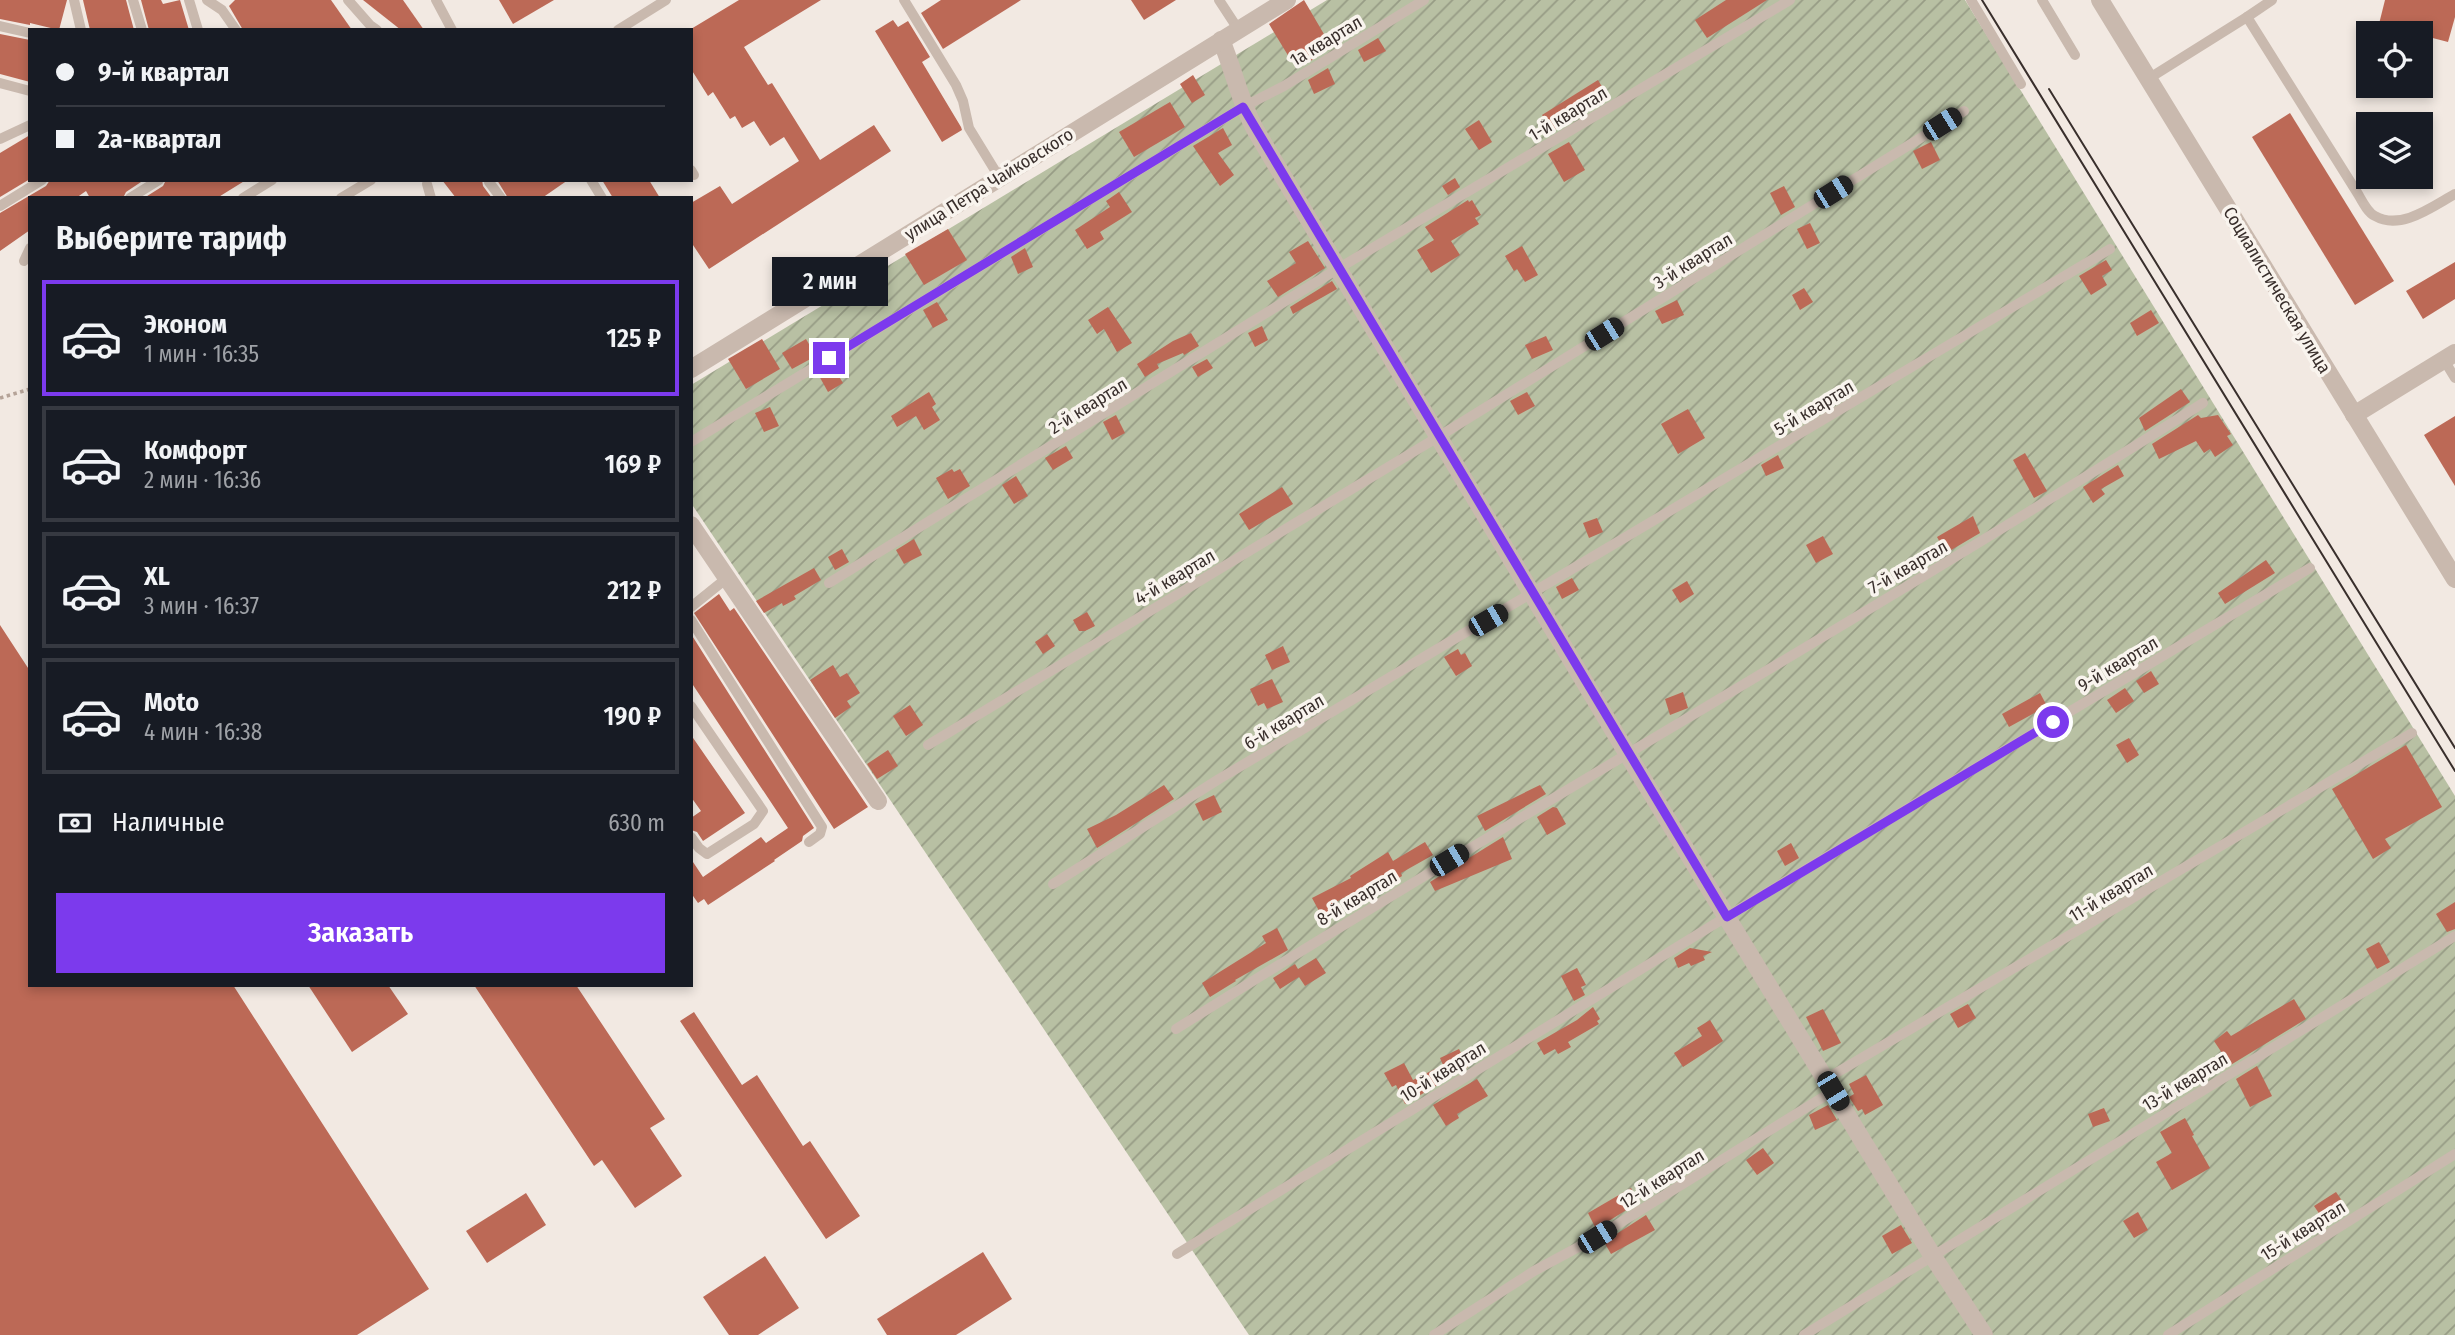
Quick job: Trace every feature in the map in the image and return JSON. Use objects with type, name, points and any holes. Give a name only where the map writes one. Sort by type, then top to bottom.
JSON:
[{"type":"street","name":"улица Петра Чайковского","points":[[693,366],[1287,0]]},
{"type":"street","name":"Социалистическая улица","points":[[2100,0],[2455,579]]},
{"type":"street","points":[[1221,40],[1234,69],[1243,107],[1627,753],[1932,1255],[1984,1335]]},
{"type":"street","points":[[2354,415],[2450,357]]},
{"type":"street","points":[[693,528],[878,801]]},
{"type":"lane","points":[[74,0],[81,28]]},
{"type":"lane","points":[[133,0],[141,28]]},
{"type":"lane","points":[[189,0],[197,28]]},
{"type":"lane","points":[[207,0],[222,10],[235,28]]},
{"type":"lane","points":[[348,0],[375,28]]},
{"type":"lane","points":[[436,0],[451,28]]},
{"type":"lane","points":[[621,28],[666,0]]},
{"type":"lane","points":[[904,0],[956,85],[969,128],[999,177]]},
{"type":"lane","points":[[1219,0],[1238,29]]},
{"type":"lane","name":"1а квартал","points":[[693,441],[1424,0]]},
{"type":"lane","name":"1-й квартал","points":[[1363,255],[1790,0]]},
{"type":"lane","points":[[1971,0],[2021,84]]},
{"type":"lane","points":[[2042,0],[2076,55]]},
{"type":"lane","points":[[2247,17],[2257,0]]},
{"type":"lane","points":[[2148,79],[2273,0]]},
{"type":"lane","points":[[2247,17],[2373,216],[2402,220],[2454,196]]},
{"type":"lane","points":[[0,26],[28,33]]},
{"type":"lane","points":[[0,83],[28,90]]},
{"type":"lane","name":"3-й квартал","points":[[1438,437],[1964,111]]},
{"type":"lane","points":[[0,139],[28,126]]},
{"type":"lane","points":[[0,206],[39,182]]},
{"type":"lane","points":[[133,196],[156,182]]},
{"type":"lane","points":[[246,196],[269,182]]},
{"type":"lane","points":[[344,196],[368,182]]},
{"type":"lane","points":[[427,184],[430,196]]},
{"type":"lane","name":"5-й квартал","points":[[1533,593],[2110,249]]},
{"type":"lane","points":[[24,261],[28,252]]},
{"type":"lane","name":"2-й квартал","points":[[829,583],[1363,255]]},
{"type":"lane","points":[[2450,357],[2455,378]]},
{"type":"lane","name":"7-й квартал","points":[[1627,753],[2039,507],[2203,403]]},
{"type":"lane","name":"4-й квартал","points":[[928,745],[1438,437]]},
{"type":"lane","name":"9-й квартал","points":[[1727,917],[2310,568]]},
{"type":"lane","points":[[693,605],[727,578]]},
{"type":"lane","name":"6-й квартал","points":[[1054,884],[1219,779],[1533,593]]},
{"type":"lane","points":[[693,623],[822,827],[820,834],[809,842]]},
{"type":"lane","points":[[693,709],[763,811],[754,824],[712,852],[704,852],[693,839]]},
{"type":"lane","name":"11-й квартал","points":[[1829,1085],[2412,733]]},
{"type":"lane","name":"8-й квартал","points":[[1176,1029],[1627,753]]},
{"type":"lane","name":"10-й квартал","points":[[1177,1254],[1727,917]]},
{"type":"lane","name":"13-й квартал","points":[[1804,1335],[2455,936]]},
{"type":"lane","name":"12-й квартал","points":[[1434,1335],[1534,1271],[1597,1237],[1829,1085]]},
{"type":"lane","name":"15-й квартал","points":[[2168,1335],[2455,1154]]},
{"type":"path","points":[[0,398],[28,390]]},
{"type":"green space","points":[[1327,0],[1965,0],[2455,796],[2455,1335],[1249,1335],[693,506],[693,384]]},
{"type":"building","points":[[0,0],[67,0],[60,28],[0,19]]},
{"type":"building","points":[[83,0],[126,0],[133,28],[90,28]]},
{"type":"building","points":[[141,0],[161,0],[163,4],[180,0],[188,28],[148,28]]},
{"type":"building","points":[[235,0],[331,0],[351,28],[242,28],[229,6]]},
{"type":"building","points":[[363,0],[403,0],[423,28],[398,28]]},
{"type":"building","points":[[499,0],[554,0],[513,24]]},
{"type":"building","points":[[739,0],[821,0],[744,47],[768,85],[772,83],[820,160],[874,125],[891,151],[709,269],[693,245],[693,202],[720,186],[732,204],[799,161],[784,137],[770,146],[754,121],[742,128],[735,116],[730,119],[713,92],[708,96],[693,72],[693,28]]},
{"type":"building","points":[[941,0],[1021,0],[943,49],[921,13]]},
{"type":"building","points":[[1131,0],[1176,0],[1144,20]]},
{"type":"building","points":[[1304,0],[1328,41],[1318,47],[1322,54],[1302,66],[1298,59],[1292,62],[1269,24]]},
{"type":"building","points":[[1726,0],[1767,0],[1707,38],[1695,20]]},
{"type":"building","points":[[2385,0],[2455,0],[2455,17],[2448,42],[2433,38],[2433,21],[2380,21]]},
{"type":"building","points":[[893,20],[898,27],[908,21],[930,57],[922,62],[961,127],[962,130],[942,142],[875,31]]},
{"type":"building","points":[[0,34],[28,40],[28,81],[0,74]]},
{"type":"building","points":[[1378,38],[1386,51],[1364,62],[1358,50]]},
{"type":"building","points":[[1328,68],[1335,84],[1314,94],[1308,80]]},
{"type":"building","points":[[1193,75],[1205,95],[1192,103],[1180,84]]},
{"type":"building","points":[[1598,80],[1607,95],[1552,131],[1542,115]]},
{"type":"building","points":[[1170,102],[1185,127],[1134,157],[1119,132]]},
{"type":"building","points":[[2290,113],[2394,281],[2355,305],[2252,137]]},
{"type":"building","points":[[1479,120],[1492,142],[1479,150],[1465,129]]},
{"type":"building","points":[[1223,128],[1232,145],[1218,153],[1234,175],[1220,186],[1193,146]]},
{"type":"building","points":[[28,136],[28,180],[0,197],[0,153]]},
{"type":"building","points":[[1569,142],[1585,170],[1564,182],[1548,154]]},
{"type":"building","points":[[1931,142],[1940,160],[1922,169],[1913,151]]},
{"type":"building","points":[[1455,178],[1460,187],[1448,195],[1442,186]]},
{"type":"building","points":[[49,182],[141,182],[124,196],[89,196],[86,191],[79,196],[29,196]]},
{"type":"building","points":[[165,182],[243,182],[220,196],[147,196]]},
{"type":"building","points":[[444,182],[482,182],[490,196],[454,196]]},
{"type":"building","points":[[498,182],[565,182],[545,196],[507,196]]},
{"type":"building","points":[[603,182],[650,182],[659,196],[612,196]]},
{"type":"building","points":[[1784,186],[1795,207],[1781,215],[1770,193]]},
{"type":"building","points":[[1119,192],[1132,212],[1100,232],[1104,239],[1087,249],[1075,230],[1110,207],[1106,201]]},
{"type":"building","points":[[28,197],[28,231],[0,251],[0,213]]},
{"type":"building","points":[[1472,200],[1481,215],[1475,218],[1479,224],[1451,241],[1460,255],[1431,273],[1417,250],[1434,240],[1425,227]]},
{"type":"building","points":[[1810,223],[1820,243],[1807,249],[1797,229]]},
{"type":"building","points":[[948,229],[967,260],[924,285],[905,254]]},
{"type":"building","points":[[1308,241],[1325,268],[1278,297],[1267,281],[1296,263],[1289,252]]},
{"type":"building","points":[[1522,246],[1538,275],[1525,282],[1505,256]]},
{"type":"building","points":[[1025,248],[1033,267],[1018,274],[1011,257]]},
{"type":"building","points":[[2106,260],[2112,270],[2102,276],[2107,285],[2091,295],[2079,276]]},
{"type":"building","points":[[2455,262],[2455,299],[2423,319],[2406,291]]},
{"type":"building","points":[[1332,281],[1337,289],[1293,314],[1290,307]]},
{"type":"building","points":[[1804,288],[1813,302],[1800,310],[1792,295]]},
{"type":"building","points":[[1677,300],[1684,315],[1662,324],[1655,311]]},
{"type":"building","points":[[937,302],[948,320],[933,328],[923,310]]},
{"type":"building","points":[[1108,307],[1132,343],[1117,352],[1104,329],[1097,334],[1088,320]]},
{"type":"building","points":[[2151,310],[2159,323],[2137,336],[2130,323]]},
{"type":"building","points":[[1262,326],[1268,340],[1255,347],[1248,333]]},
{"type":"building","points":[[1191,333],[1199,346],[1184,355],[1183,353],[1157,364],[1159,368],[1145,377],[1137,364]]},
{"type":"building","points":[[1546,336],[1553,350],[1532,359],[1525,345]]},
{"type":"building","points":[[762,339],[780,369],[746,389],[728,359]]},
{"type":"building","points":[[806,339],[816,356],[792,369],[782,353]]},
{"type":"building","points":[[1207,359],[1213,368],[1198,377],[1192,367]]},
{"type":"building","points":[[832,365],[843,383],[828,392],[818,374]]},
{"type":"building","points":[[2181,389],[2190,402],[2145,431],[2139,418]]},
{"type":"building","points":[[929,392],[936,404],[932,407],[940,420],[924,430],[916,416],[897,427],[891,416]]},
{"type":"building","points":[[1527,392],[1535,406],[1518,415],[1510,401]]},
{"type":"building","points":[[770,407],[779,426],[764,432],[755,413]]},
{"type":"building","points":[[1688,409],[1705,438],[1678,454],[1661,424]]},
{"type":"building","points":[[1116,415],[1125,433],[1112,440],[1103,422]]},
{"type":"building","points":[[2198,415],[2201,418],[2218,415],[2231,434],[2227,436],[2233,445],[2215,457],[2210,449],[2204,453],[2196,441],[2159,459],[2152,444]]},
{"type":"building","points":[[2455,416],[2455,486],[2424,435]]},
{"type":"building","points":[[1066,446],[1073,458],[1053,470],[1045,458]]},
{"type":"building","points":[[2025,453],[2047,491],[2034,498],[2013,460]]},
{"type":"building","points":[[1778,455],[1784,468],[1766,476],[1761,465]]},
{"type":"building","points":[[2118,465],[2124,476],[2101,489],[2105,494],[2093,503],[2083,487]]},
{"type":"building","points":[[952,469],[954,472],[960,469],[970,486],[948,499],[936,478]]},
{"type":"building","points":[[1016,476],[1028,496],[1014,504],[1002,485]]},
{"type":"building","points":[[1282,487],[1293,504],[1249,530],[1239,514]]},
{"type":"building","points":[[1973,516],[1980,533],[1946,553],[1937,537]]},
{"type":"building","points":[[1597,518],[1603,532],[1589,538],[1583,523]]},
{"type":"building","points":[[1823,536],[1833,554],[1816,563],[1806,545]]},
{"type":"building","points":[[914,539],[922,555],[904,564],[896,550]]},
{"type":"building","points":[[842,549],[849,562],[835,570],[828,557]]},
{"type":"building","points":[[1913,557],[1920,569],[1903,580],[1896,567]]},
{"type":"building","points":[[2266,560],[2275,573],[2225,604],[2218,593]]},
{"type":"building","points":[[814,568],[821,580],[794,596],[796,599],[764,613],[756,601]]},
{"type":"building","points":[[1572,578],[1579,590],[1562,599],[1556,587]]},
{"type":"building","points":[[1687,581],[1694,594],[1680,603],[1672,590]]},
{"type":"building","points":[[719,594],[730,611],[734,608],[868,807],[834,829],[694,613]]},
{"type":"building","points":[[1087,612],[1095,626],[1079,631],[1073,620]]},
{"type":"building","points":[[0,625],[28,668],[28,987],[234,987],[429,1289],[357,1335],[0,1335]]},
{"type":"building","points":[[1047,634],[1055,646],[1043,654],[1035,642]]},
{"type":"building","points":[[693,637],[814,828],[803,836],[802,841],[775,861],[708,905],[704,899],[698,903],[693,896],[693,862],[703,877],[761,837],[766,843],[788,828],[693,685]]},
{"type":"building","points":[[1283,646],[1290,662],[1272,670],[1265,655]]},
{"type":"building","points":[[1458,649],[1461,655],[1465,653],[1472,666],[1456,676],[1444,657]]},
{"type":"building","points":[[833,665],[840,677],[847,673],[860,693],[847,701],[851,707],[835,718],[810,680]]},
{"type":"building","points":[[2151,671],[2159,684],[2144,693],[2136,681]]},
{"type":"building","points":[[1272,679],[1283,702],[1267,709],[1264,703],[1258,706],[1250,689]]},
{"type":"building","points":[[2125,688],[2134,701],[2116,713],[2107,700]]},
{"type":"building","points":[[1683,692],[1688,708],[1670,715],[1665,699]]},
{"type":"building","points":[[2040,693],[2047,706],[2009,727],[2002,714]]},
{"type":"building","points":[[910,705],[923,725],[906,736],[893,716]]},
{"type":"building","points":[[693,738],[745,813],[703,841],[693,831],[693,817],[701,811],[693,800]]},
{"type":"building","points":[[2129,738],[2139,755],[2127,763],[2116,745]]},
{"type":"building","points":[[2406,745],[2442,807],[2385,839],[2391,848],[2373,859],[2332,789]]},
{"type":"building","points":[[888,750],[898,766],[877,779],[867,764]]},
{"type":"building","points":[[1164,785],[1174,799],[1097,848],[1087,829],[1116,815]]},
{"type":"building","points":[[1540,785],[1546,794],[1485,831],[1477,816]]},
{"type":"building","points":[[1214,795],[1222,812],[1203,821],[1195,804]]},
{"type":"building","points":[[1553,807],[1557,808],[1566,824],[1547,835],[1537,817]]},
{"type":"building","points":[[1503,837],[1512,859],[1435,891],[1430,882]]},
{"type":"building","points":[[1425,842],[1433,855],[1401,873],[1402,876],[1383,888],[1381,884],[1364,894],[1361,889],[1336,902],[1341,911],[1324,920],[1312,898],[1351,878],[1350,876],[1388,852],[1393,861]]},
{"type":"building","points":[[1791,843],[1799,858],[1785,866],[1777,851]]},
{"type":"building","points":[[2455,902],[2455,929],[2447,932],[2436,914]]},
{"type":"building","points":[[1277,928],[1288,950],[1210,997],[1202,983],[1266,943],[1262,936]]},
{"type":"building","points":[[2379,942],[2390,962],[2377,969],[2366,949]]},
{"type":"building","points":[[1690,948],[1712,952],[1703,956],[1705,960],[1678,968],[1674,958]]},
{"type":"building","points":[[1316,958],[1326,973],[1305,986],[1299,977],[1280,989],[1273,978],[1295,964],[1298,969]]},
{"type":"building","points":[[1577,968],[1586,985],[1581,987],[1585,995],[1574,1001],[1561,976]]},
{"type":"building","points":[[309,987],[389,987],[408,1014],[352,1052]]},
{"type":"building","points":[[475,987],[577,987],[665,1119],[650,1128],[682,1176],[635,1208],[602,1160],[594,1166]]},
{"type":"building","points":[[2294,999],[2306,1019],[2224,1069],[2216,1056],[2222,1053],[2214,1041],[2227,1031],[2231,1036]]},
{"type":"building","points":[[1968,1004],[1976,1018],[1958,1028],[1950,1014]]},
{"type":"building","points":[[1593,1007],[1600,1019],[1597,1021],[1599,1024],[1568,1042],[1571,1047],[1558,1054],[1555,1049],[1544,1055],[1537,1043],[1577,1020]]},
{"type":"building","points":[[1823,1009],[1841,1043],[1823,1051],[1806,1017]]},
{"type":"building","points":[[694,1012],[742,1085],[757,1075],[803,1146],[810,1141],[860,1216],[826,1239],[680,1021]]},
{"type":"building","points":[[1710,1020],[1723,1041],[1683,1067],[1674,1053],[1702,1036],[1697,1028]]},
{"type":"building","points":[[1459,1049],[1468,1067],[1405,1104],[1396,1085],[1392,1087],[1384,1073],[1404,1063],[1413,1080],[1443,1065],[1440,1058]]},
{"type":"building","points":[[2257,1066],[2272,1096],[2250,1107],[2236,1079]]},
{"type":"building","points":[[1866,1075],[1883,1105],[1865,1115],[1862,1109],[1858,1111],[1849,1097],[1854,1094],[1849,1084]]},
{"type":"building","points":[[1477,1079],[1488,1096],[1457,1114],[1459,1118],[1446,1126],[1433,1105]]},
{"type":"building","points":[[1828,1105],[1837,1120],[1815,1130],[1809,1115]]},
{"type":"building","points":[[2104,1108],[2110,1121],[2093,1127],[2088,1114]]},
{"type":"building","points":[[2185,1118],[2210,1168],[2172,1190],[2156,1162],[2172,1153],[2160,1132]]},
{"type":"building","points":[[1763,1148],[1774,1163],[1757,1175],[1746,1160]]},
{"type":"building","points":[[1631,1188],[1639,1202],[1596,1229],[1588,1213]]},
{"type":"building","points":[[2336,1192],[2347,1208],[2325,1222],[2314,1206]]},
{"type":"building","points":[[526,1193],[546,1225],[487,1263],[466,1231]]},
{"type":"building","points":[[2138,1212],[2148,1230],[2134,1238],[2123,1221]]},
{"type":"building","points":[[1646,1215],[1655,1230],[1611,1254],[1604,1242]]},
{"type":"building","points":[[1901,1225],[1912,1243],[1892,1254],[1882,1236]]},
{"type":"building","points":[[983,1252],[1012,1299],[956,1335],[887,1335],[877,1319]]},
{"type":"building","points":[[765,1256],[799,1308],[758,1335],[729,1335],[703,1297]]},
{"type":"tram line","points":[[1982,0],[2455,771]]},
{"type":"tram line","points":[[2049,89],[2455,748]]},
{"type":"route","points":[[829,358],[1243,107],[1727,917],[2053,722]]}]
